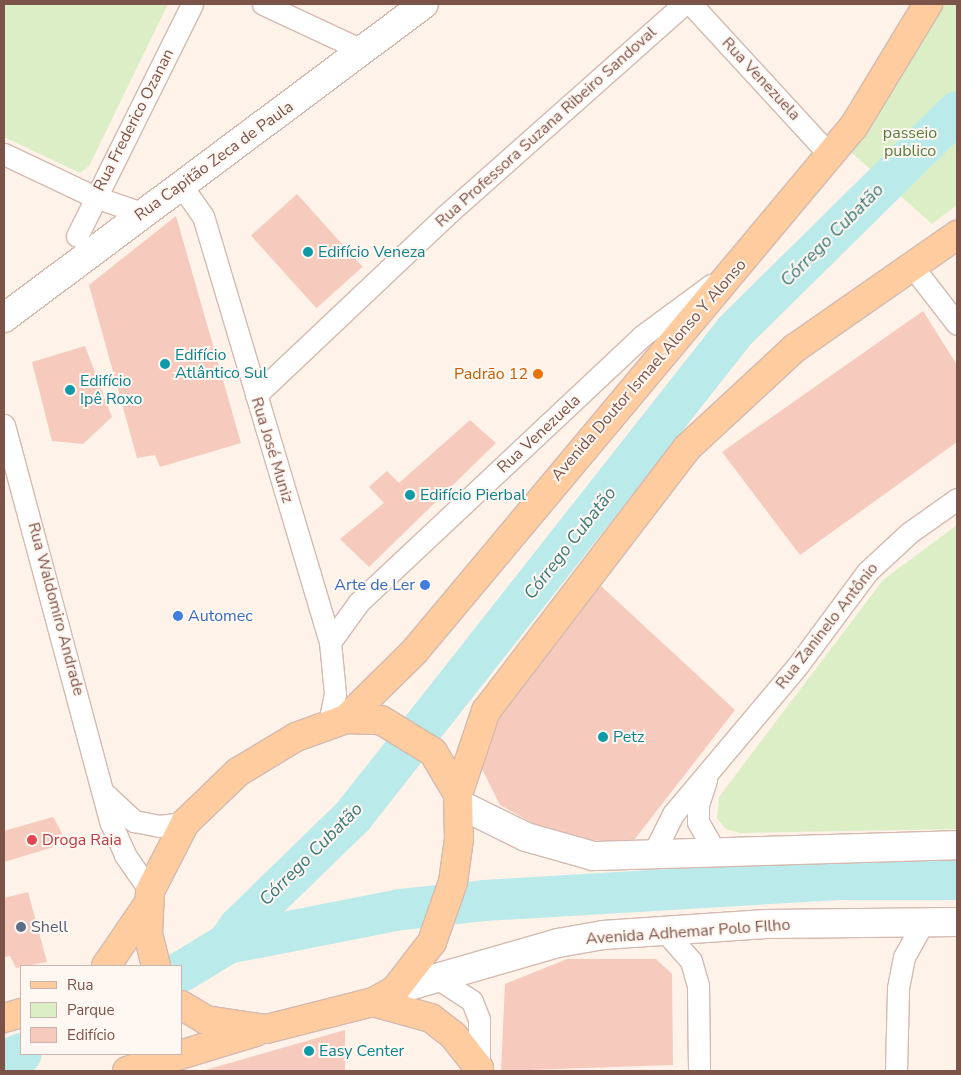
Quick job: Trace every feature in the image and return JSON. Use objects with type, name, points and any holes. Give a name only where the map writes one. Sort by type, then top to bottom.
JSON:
[{"type":"main road","name":"Avenida Doutor Ismael Alonso Y Alonso","points":[[338,721],[414,652],[550,485],[742,263],[854,126],[928,4]]},
{"type":"main road","points":[[182,1054],[384,996],[432,942],[454,882],[459,799],[486,711],[688,447],[795,348],[957,234]]},
{"type":"main road","points":[[107,965],[149,898],[185,823],[238,772],[270,750],[338,721],[381,720],[433,752],[459,799]]},
{"type":"main road","points":[[149,898],[154,962]]},
{"type":"main road","points":[[384,996],[431,1018],[453,1036],[479,1070]]},
{"type":"main road","points":[[183,1006],[206,1020],[266,1029]]},
{"type":"main road","points":[[4,1018],[20,1012]]},
{"type":"main road","points":[[127,1071],[180,1055]]},
{"type":"street","name":"Rua Frederico Ozanan","points":[[77,236],[192,4]]},
{"type":"street","points":[[263,4],[364,51]]},
{"type":"street","name":"Rua Capitão Zeca de Paula","points":[[4,318],[142,213],[364,51],[424,4]]},
{"type":"street","name":"Rua Professora Suzana Ribeiro Sandoval","points":[[256,395],[444,217],[684,4]]},
{"type":"street","name":"Rua Venezuela","points":[[691,4],[830,155]]},
{"type":"street","points":[[4,154],[96,197],[142,213]]},
{"type":"street","name":"Rua José Muniz","points":[[181,185],[203,216],[330,642],[335,676],[338,721]]},
{"type":"street","name":"Rua Venezuela","points":[[330,642],[359,602],[642,336],[742,263]]},
{"type":"street","points":[[912,266],[957,324]]},
{"type":"street","name":"Rua Waldomiro Andrade","points":[[4,425],[105,794],[125,855],[149,898]]},
{"type":"street","name":"Rua Zaninelo Antônio","points":[[652,856],[673,814],[712,769],[867,572],[909,532],[957,499]]},
{"type":"street","name":"Rua Zaninelo Antônio","points":[[712,769],[698,804],[698,822],[716,854]]},
{"type":"street","points":[[105,794],[134,821],[159,826],[185,823]]},
{"type":"street","points":[[459,799],[563,850],[622,858],[957,846]]},
{"type":"street","name":"Avenida Adhemar Polo FIlho","points":[[384,996],[558,943],[664,930],[957,922]]},
{"type":"street","points":[[896,1071],[898,988],[911,938],[923,923]]},
{"type":"street","points":[[664,930],[691,961],[698,986],[698,1071]]},
{"type":"street","points":[[440,980],[472,1001],[479,1019],[479,1070]]},
{"type":"green space","points":[[4,4],[168,4],[89,166],[80,173],[4,137]]},
{"type":"green space","name":"passeio publico","points":[[940,4],[957,4],[957,205],[932,224],[851,152]]},
{"type":"green space","points":[[957,525],[957,829],[740,833],[726,829],[717,818],[719,797],[883,580]]},
{"type":"building","name":"Edifício Veneza","points":[[297,194],[363,267],[316,308],[251,235]]},
{"type":"building","name":"Edifício Atlântico Sul","points":[[176,216],[241,443],[160,467],[155,455],[137,458],[89,285]]},
{"type":"building","points":[[923,311],[957,365],[957,442],[800,555],[722,452]]},
{"type":"building","name":"Edifício Ipê Roxo","points":[[85,346],[112,417],[83,444],[52,441],[32,362]]},
{"type":"building","name":"Edifício Pierbal","points":[[470,420],[496,443],[369,567],[340,539],[384,503],[369,487],[387,471],[399,483]]},
{"type":"building","name":"Petz","points":[[601,586],[735,710],[631,844],[556,836],[500,805],[479,763],[508,697]]},
{"type":"building","name":"Droga Raia","points":[[53,817],[62,833],[57,846],[4,862],[4,831]]},
{"type":"building","name":"Shell","points":[[28,892],[47,962],[20,965],[20,967],[16,968],[10,956],[4,957],[4,898]]},
{"type":"building","points":[[567,959],[656,959],[672,974],[673,1065],[501,1071],[505,984]]},
{"type":"building","name":"Easy Center","points":[[345,1030],[345,1071],[202,1071]]},
{"type":"waterway","name":"Córrego Cubatão","points":[[182,970],[227,943],[238,927],[353,815],[735,330],[957,111]]},
{"type":"waterway","points":[[227,943],[401,909],[484,900],[837,879],[957,879]]},
{"type":"waterway","name":"Córrego Cubatão","points":[[4,1060],[20,1053]]},
{"type":"place","name":"Edifício Veneza","points":[[308,252]]},
{"type":"place","name":"Edifício Atlântico Sul","points":[[165,364]]},
{"type":"place","name":"Padrão 12","points":[[538,374]]},
{"type":"place","name":"Edifício Ipê Roxo","points":[[70,390]]},
{"type":"place","name":"Edifício Pierbal","points":[[410,495]]},
{"type":"place","name":"Arte de Ler","points":[[425,585]]},
{"type":"place","name":"Automec","points":[[178,616]]},
{"type":"place","name":"Petz","points":[[603,737]]},
{"type":"place","name":"Droga Raia","points":[[32,840]]},
{"type":"place","name":"Shell","points":[[21,927]]},
{"type":"place","name":"Easy Center","points":[[309,1051]]}]
